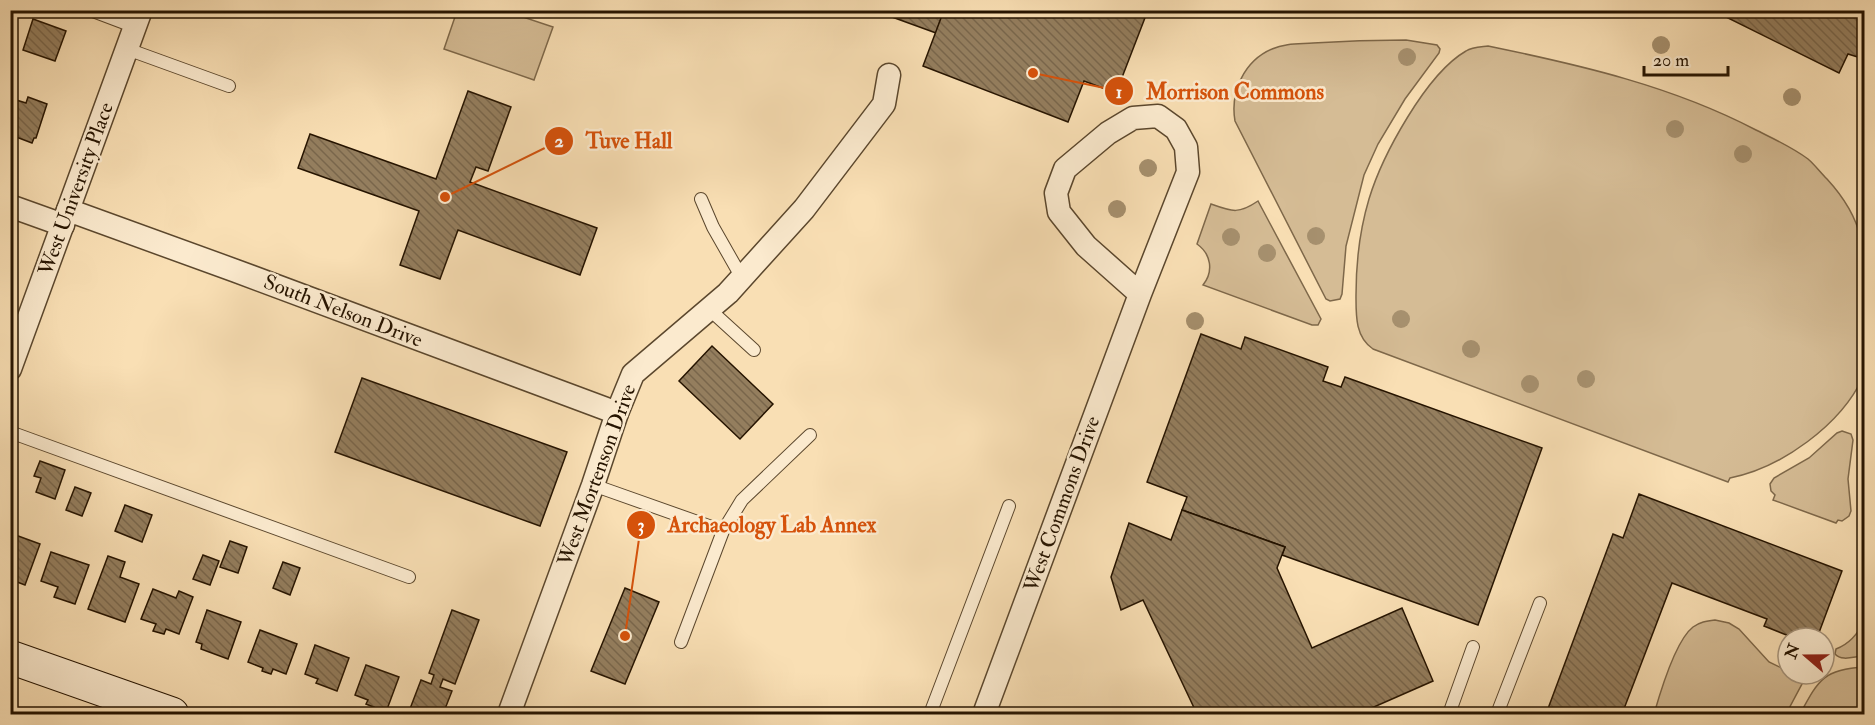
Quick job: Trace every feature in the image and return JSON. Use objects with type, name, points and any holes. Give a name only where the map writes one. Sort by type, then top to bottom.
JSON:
[{"type":"street","name":"West University Place","points":[[10,369],[138,19]]},
{"type":"street","name":"West Mortenson Drive","points":[[509,714],[593,485],[616,413],[633,374],[728,293],[804,210],[884,104],[889,75]]},
{"type":"street","name":"West Commons Drive","points":[[984,714],[1140,294],[1188,172],[1186,147],[1176,129],[1158,116],[1133,118],[1108,133],[1065,169],[1056,193],[1059,212],[1086,246],[1140,294]]},
{"type":"street","name":"South Nelson Drive","points":[[10,206],[65,218],[236,271],[616,413]]},
{"type":"street","points":[[10,657],[172,714]]},
{"type":"lane","points":[[90,10],[138,19]]},
{"type":"lane","points":[[127,49],[229,86]]},
{"type":"lane","points":[[701,199],[713,227],[742,278]]},
{"type":"lane","points":[[709,309],[754,350]]},
{"type":"lane","points":[[10,432],[409,577]]},
{"type":"lane","points":[[681,642],[723,531],[741,500],[810,435]]},
{"type":"lane","points":[[593,485],[723,531]]},
{"type":"lane","points":[[930,714],[1008,506]]},
{"type":"lane","points":[[1497,714],[1540,603]]},
{"type":"lane","points":[[1449,714],[1473,648]]},
{"type":"shaded area","points":[[457,11],[505,11],[553,27],[534,80],[444,49]]},
{"type":"shaded area","points":[[1406,40],[1437,45],[1440,49],[1439,53],[1405,99],[1378,144],[1364,175],[1346,246],[1342,294],[1340,299],[1330,301],[1326,299],[1235,121],[1237,89],[1247,69],[1254,61],[1262,54],[1277,47],[1297,44]]},
{"type":"shaded area","points":[[1488,46],[1591,69],[1692,101],[1789,147],[1808,159],[1827,179],[1852,214],[1863,248],[1866,360],[1863,377],[1853,395],[1825,427],[1789,454],[1769,465],[1730,478],[1728,482],[1373,349],[1367,344],[1360,332],[1357,318],[1357,271],[1363,222],[1375,181],[1407,118],[1436,78],[1451,62],[1466,51]]},
{"type":"shaded area","points":[[1258,201],[1321,319],[1318,325],[1312,325],[1203,285],[1210,269],[1208,258],[1197,244],[1211,204],[1225,209],[1241,210]]},
{"type":"shaded area","points":[[1842,431],[1851,434],[1853,440],[1848,479],[1851,511],[1849,516],[1836,523],[1773,500],[1775,495],[1771,491],[1770,484],[1774,478],[1809,458]]},
{"type":"shaded area","points":[[1706,621],[1729,623],[1739,629],[1769,662],[1776,665],[1776,686],[1801,686],[1786,714],[1654,714],[1669,668],[1681,643],[1693,627]]},
{"type":"shaded area","points":[[1864,621],[1864,656],[1845,658],[1836,655],[1836,649],[1853,638]]},
{"type":"shaded area","points":[[1864,667],[1864,714],[1800,714],[1816,686],[1836,686],[1836,672]]},
{"type":"building","points":[[882,10],[944,10],[936,33],[881,13]]},
{"type":"building","points":[[944,10],[1148,10],[1116,93],[1084,81],[1068,122],[923,66]]},
{"type":"building","points":[[1712,10],[1864,10],[1864,59],[1848,54],[1839,73]]},
{"type":"building","points":[[33,19],[66,31],[55,61],[23,50]]},
{"type":"building","points":[[468,91],[511,107],[488,171],[476,167],[470,182],[597,228],[580,275],[458,230],[440,279],[400,265],[419,211],[298,168],[310,134],[436,179]]},
{"type":"building","points":[[28,97],[47,104],[36,138],[32,143],[11,135],[13,130],[10,129],[10,98],[26,103]]},
{"type":"building","points":[[1201,334],[1241,349],[1245,337],[1328,367],[1323,381],[1341,387],[1345,377],[1542,448],[1478,625],[1282,555],[1285,547],[1182,510],[1187,497],[1147,482]]},
{"type":"building","points":[[712,346],[773,404],[740,439],[679,381]]},
{"type":"building","points":[[362,378],[567,452],[540,526],[335,452]]},
{"type":"building","points":[[40,461],[65,470],[55,499],[36,492],[41,478],[34,476]]},
{"type":"building","points":[[75,487],[91,493],[82,516],[66,510]]},
{"type":"building","points":[[1639,494],[1842,571],[1821,626],[1776,626],[1776,631],[1764,626],[1767,619],[1672,583],[1622,714],[1546,714],[1613,534],[1623,538]]},
{"type":"building","points":[[125,505],[152,515],[142,542],[115,531]]},
{"type":"building","points":[[1182,510],[1285,547],[1277,568],[1312,648],[1402,608],[1433,681],[1358,714],[1277,714],[1275,709],[1262,714],[1197,714],[1143,600],[1121,610],[1111,577],[1129,523],[1171,540]]},
{"type":"building","points":[[10,533],[40,544],[25,585],[12,580],[15,574],[10,573]]},
{"type":"building","points":[[230,541],[247,547],[238,573],[220,567]]},
{"type":"building","points":[[51,552],[89,565],[75,604],[54,597],[58,587],[41,581]]},
{"type":"building","points":[[203,555],[219,561],[210,585],[193,579]]},
{"type":"building","points":[[108,556],[125,562],[120,577],[139,584],[125,622],[88,609]]},
{"type":"building","points":[[283,562],[300,568],[290,595],[273,588]]},
{"type":"building","points":[[625,588],[659,602],[625,684],[591,671]]},
{"type":"building","points":[[153,589],[176,598],[179,591],[193,597],[179,634],[166,629],[164,634],[153,631],[156,624],[141,619]]},
{"type":"building","points":[[207,610],[241,622],[228,659],[201,649],[202,644],[196,642]]},
{"type":"building","points":[[452,610],[479,620],[455,684],[443,679],[440,687],[452,691],[443,714],[408,714],[421,680],[431,684],[434,675],[429,673]]},
{"type":"building","points":[[260,630],[297,644],[286,674],[273,669],[271,674],[248,662]]},
{"type":"building","points":[[315,645],[349,658],[337,691],[316,683],[318,679],[305,674]]},
{"type":"building","points":[[366,665],[399,677],[386,712],[366,704],[368,700],[355,695]]},
{"type":"place","name":"Morrison Commons","points":[[1033,73]]},
{"type":"place","name":"Tuve Hall","points":[[445,197]]},
{"type":"place","name":"Archaeology Lab Annex","points":[[625,636]]}]
